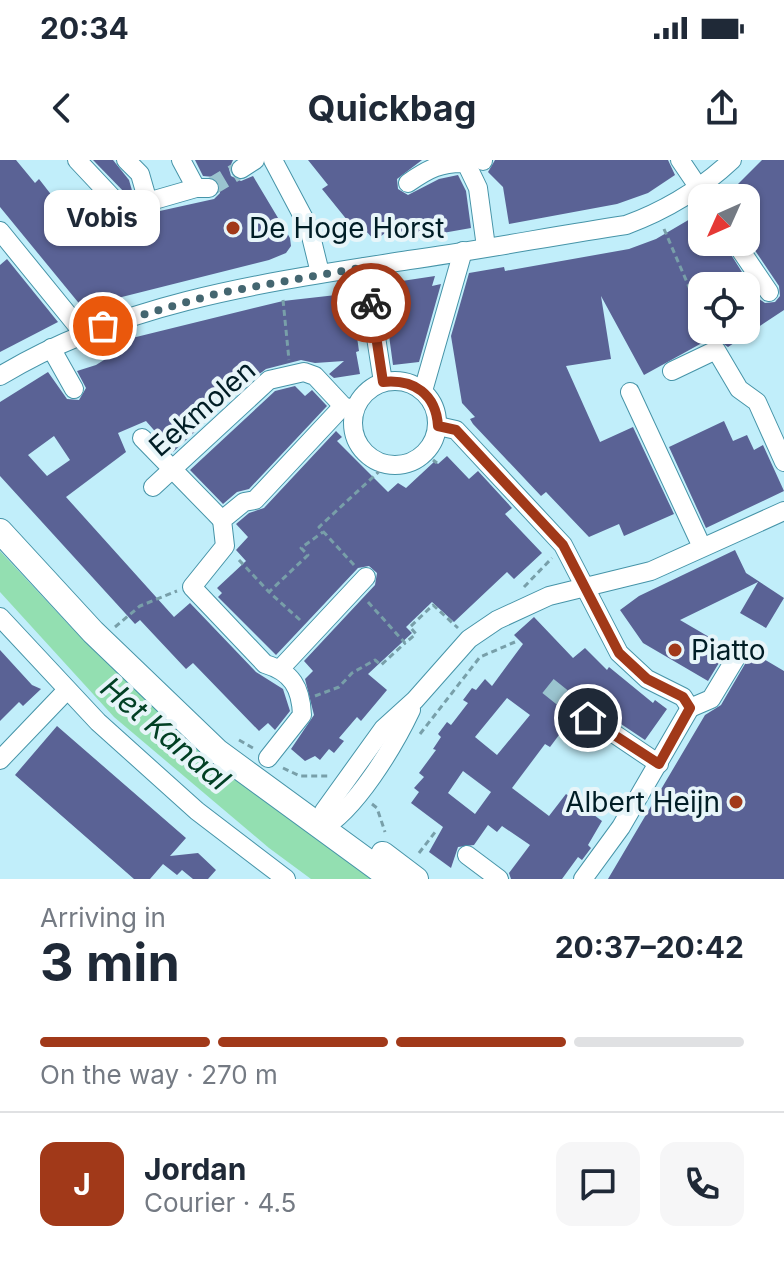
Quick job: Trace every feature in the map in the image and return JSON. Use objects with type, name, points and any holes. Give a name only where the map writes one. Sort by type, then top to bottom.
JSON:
[{"type":"main road","points":[[0,531],[93,632],[217,751],[416,879]]},
{"type":"main road","points":[[327,820],[392,879]]},
{"type":"street","points":[[77,160],[123,209],[202,188],[181,160]]},
{"type":"street","points":[[126,160],[140,174],[148,202]]},
{"type":"street","points":[[273,160],[309,228],[320,273]]},
{"type":"street","points":[[680,160],[696,184]]},
{"type":"street","points":[[710,184],[732,160]]},
{"type":"street","points":[[408,183],[430,167],[447,162],[466,163],[478,188],[493,246]]},
{"type":"street","points":[[0,376],[83,333],[183,302],[320,273],[626,225],[688,199]]},
{"type":"street","points":[[493,246],[497,226]]},
{"type":"street","points":[[0,231],[83,333]]},
{"type":"street","points":[[423,391],[463,251]]},
{"type":"street","points":[[745,256],[769,292]]},
{"type":"street","points":[[365,267],[383,382]]},
{"type":"street","points":[[51,348],[74,389]]},
{"type":"street","points":[[672,371],[716,350],[739,389],[757,402],[784,462]]},
{"type":"street","name":"Eekmolen","points":[[153,487],[269,380],[304,372],[315,376],[349,408]]},
{"type":"street","points":[[222,520],[244,502],[255,500],[349,408],[363,395],[383,382],[411,384],[423,391],[435,409],[438,426],[431,458],[400,465],[386,465],[373,459],[355,438],[349,408]]},
{"type":"street","points":[[630,392],[702,547]]},
{"type":"street","points":[[438,426],[456,430],[563,545],[619,653],[647,679],[683,697],[690,708]]},
{"type":"street","points":[[142,438],[222,520],[225,546],[192,587],[265,664],[280,669],[302,697],[302,715],[268,758]]},
{"type":"street","points":[[327,820],[350,788],[397,738],[415,700],[469,639],[516,610],[584,586],[651,571],[784,511]]},
{"type":"street","points":[[280,669],[360,582]]},
{"type":"street","points":[[0,617],[67,690],[197,811],[286,879]]},
{"type":"street","points":[[583,879],[621,827],[690,708],[711,699],[740,651]]},
{"type":"street","points":[[0,760],[67,690]]},
{"type":"street","points":[[573,706],[659,764]]},
{"type":"street","points":[[467,855],[499,879]]},
{"type":"path","points":[[657,213],[688,285]]},
{"type":"path","name":"Eekmolen","points":[[283,298],[289,375]]},
{"type":"path","points":[[386,465],[319,527],[405,643]]},
{"type":"path","points":[[269,592],[308,555],[301,548],[323,532]]},
{"type":"path","points":[[225,546],[314,634]]},
{"type":"path","points":[[117,634],[113,630],[140,606],[167,592],[192,587]]},
{"type":"path","points":[[302,697],[324,696],[375,660],[381,665],[416,634],[410,627],[433,605],[469,639]]},
{"type":"path","points":[[415,742],[480,657],[515,642]]},
{"type":"path","points":[[232,735],[300,776],[335,777],[377,808],[388,837]]},
{"type":"path","points":[[418,854],[436,831]]},
{"type":"water","name":"Het Kanaal","points":[[0,551],[70,626],[179,729],[377,879],[311,879],[269,848],[114,717],[0,592]]},
{"type":"building","points":[[0,160],[16,160],[35,183],[39,179],[60,206],[65,202],[74,210],[85,201],[101,224],[214,199],[220,193],[220,183],[214,177],[203,176],[195,160],[233,160],[229,169],[231,176],[241,181],[253,176],[290,238],[291,246],[286,253],[269,260],[82,307],[0,207]]},
{"type":"building","points":[[93,160],[113,160],[129,180],[133,194],[127,195]]},
{"type":"building","points":[[308,160],[422,160],[397,179],[398,189],[408,195],[439,179],[458,175],[466,191],[471,228],[420,237],[413,229],[399,240],[390,229],[375,241],[366,231],[360,236],[322,189],[328,185]]},
{"type":"building","points":[[495,160],[668,160],[675,175],[648,193],[617,204],[509,224],[503,187],[488,172]]},
{"type":"building","points":[[762,160],[784,160],[784,310],[760,326],[760,300],[765,303],[775,302],[780,296],[779,286],[759,256],[760,184],[738,184]]},
{"type":"building","points":[[688,220],[688,256],[732,256],[742,272],[688,272],[688,344],[700,344],[644,375],[601,296],[611,359],[566,366],[600,442],[633,427],[674,514],[624,536],[619,524],[589,537],[546,492],[541,496],[473,424],[470,419],[475,417],[462,403],[451,336],[469,273],[504,267],[505,271],[629,249],[656,239]]},
{"type":"building","points":[[7,259],[58,322],[0,352],[0,265]]},
{"type":"building","points":[[435,276],[432,286],[441,284],[419,362],[393,365],[382,284]]},
{"type":"building","points":[[354,293],[360,329],[356,330],[359,351],[356,352],[360,374],[334,378],[329,374],[344,361],[315,363],[301,360],[266,369],[246,384],[209,393],[214,414],[173,452],[146,421],[118,433],[126,452],[66,497],[174,617],[190,603],[256,672],[283,689],[290,711],[275,730],[268,723],[259,731],[193,663],[186,669],[140,620],[135,624],[0,476],[0,402],[48,372],[67,399],[79,400],[86,388],[77,371],[96,365],[112,355],[115,350],[110,344],[283,301]],"holes":[[[54,436],[70,460],[47,476],[28,455]]]},
{"type":"building","points":[[295,386],[305,396],[312,390],[327,406],[249,489],[237,492],[223,504],[190,470],[275,391]]},
{"type":"building","points":[[724,421],[733,441],[747,435],[754,450],[763,445],[784,491],[706,528],[669,447]]},
{"type":"building","points":[[336,431],[342,437],[337,441],[388,492],[398,483],[406,488],[435,461],[438,464],[447,456],[469,479],[478,471],[512,508],[505,514],[542,553],[514,579],[507,572],[454,622],[432,602],[406,627],[412,633],[368,674],[387,690],[361,721],[357,717],[339,738],[344,741],[334,753],[329,749],[320,760],[315,756],[305,761],[291,749],[314,715],[305,679],[313,671],[304,661],[375,585],[377,573],[369,566],[358,568],[276,655],[218,597],[222,593],[217,588],[246,561],[236,550],[248,537],[236,524],[249,513],[264,508]]},
{"type":"building","points":[[735,550],[746,573],[784,598],[766,628],[740,613],[758,582],[680,620],[728,648],[708,681],[643,643],[620,610],[639,596]]},
{"type":"building","points":[[534,617],[573,658],[585,648],[607,670],[609,667],[653,703],[655,700],[667,709],[645,740],[579,696],[568,695],[563,700],[562,711],[571,719],[550,747],[545,744],[512,788],[549,816],[566,794],[602,821],[588,845],[591,848],[582,860],[578,857],[562,879],[511,879],[509,873],[530,845],[502,826],[497,832],[488,825],[474,845],[458,847],[451,868],[429,852],[443,827],[411,803],[419,792],[414,788],[424,777],[419,773],[436,750],[433,749],[441,737],[438,734],[447,722],[451,725],[468,703],[463,700],[472,688],[476,690],[485,679],[492,686],[523,644],[514,635]],"holes":[[[507,698],[530,715],[497,755],[475,737]],[[463,771],[491,792],[475,814],[448,793]]]},
{"type":"building","points":[[0,650],[32,685],[41,689],[23,706],[19,702],[0,721]]},
{"type":"building","points":[[752,652],[784,671],[784,879],[608,879],[705,715],[721,705]]},
{"type":"building","points":[[57,726],[186,838],[170,856],[198,853],[216,870],[208,879],[193,879],[182,870],[177,875],[163,864],[150,879],[134,879],[15,775]]},
{"type":"tunnel","points":[[209,188],[241,169]]},
{"type":"tunnel","points":[[548,686],[573,706]]},
{"type":"way so far","points":[[103,326],[219,293],[365,267],[371,303]]},
{"type":"place","name":"De Hoge Horst","points":[[233,228]]},
{"type":"place","name":"Vobis","points":[[103,326]]},
{"type":"place","name":"Piatto","points":[[675,650]]},
{"type":"place","name":"Albert Heijn","points":[[736,802]]},
{"type":"route","points":[[371,303],[383,382],[398,381],[423,391],[435,409],[438,426],[456,430],[563,545],[619,653],[647,679],[683,697],[690,708],[659,764],[588,718]]}]
